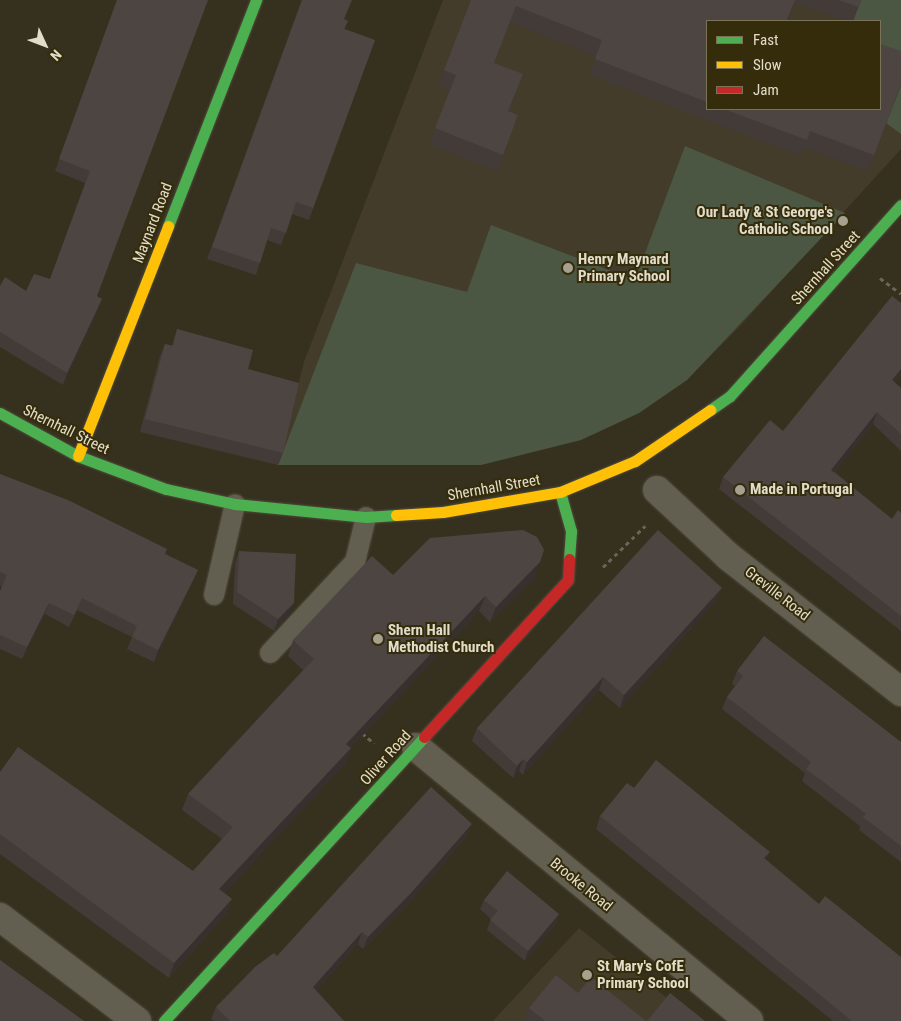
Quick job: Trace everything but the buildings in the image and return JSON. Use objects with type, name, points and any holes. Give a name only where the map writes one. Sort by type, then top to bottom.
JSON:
[{"type":"street","name":"Maynard Road","points":[[78,456],[256,0]]},
{"type":"street","name":"Shernhall Street","points":[[0,414],[78,456],[166,489],[235,504],[366,516],[443,512],[560,492],[635,461],[730,396],[901,205]]},
{"type":"street","name":"Oliver Road","points":[[164,1021],[568,580],[571,531],[560,492]]},
{"type":"street","name":"Greville Road","points":[[664,497],[729,557],[901,692]]},
{"type":"street","name":"Brooke Road","points":[[408,756],[749,1021]]},
{"type":"street","points":[[0,917],[137,1021]]},
{"type":"lane","points":[[214,595],[235,504]]},
{"type":"lane","points":[[270,653],[355,562],[366,516]]},
{"type":"path","points":[[599,570],[664,497]]},
{"type":"path","points":[[357,729],[408,756]]},
{"type":"shaded area","name":"Henry Maynard Primary School","points":[[443,0],[901,0],[901,149],[742,324],[687,380],[639,413],[581,440],[481,465],[278,465],[304,362]]},
{"type":"shaded area","name":"St Mary's CofE Primary School","points":[[579,928],[696,1021],[493,1021]]},
{"type":"green space","points":[[861,0],[901,0],[901,70],[881,62],[881,20],[853,20]]},
{"type":"green space","points":[[901,85],[901,134],[886,123]]},
{"type":"green space","points":[[685,146],[845,213],[687,380],[639,413],[581,440],[481,465],[278,465],[356,263],[467,292],[491,225],[635,280]]},
{"type":"traffic: fast","points":[[168,226],[256,0]]},
{"type":"traffic: fast","points":[[710,410],[730,396],[901,205]]},
{"type":"traffic: fast","points":[[0,413],[78,456],[166,489],[235,504],[366,517],[396,515]]},
{"type":"traffic: fast","points":[[560,492],[571,531],[569,559]]},
{"type":"traffic: fast","points":[[164,1021],[424,737]]},
{"type":"traffic: slow","points":[[78,456],[168,226]]},
{"type":"traffic: slow","points":[[396,515],[443,512],[560,492],[635,461],[710,410]]},
{"type":"traffic: jam","points":[[424,737],[568,580],[569,559]]},
{"type":"place","name":"Our Lady & St George's Catholic School","points":[[843,221]]},
{"type":"place","name":"Henry Maynard Primary School","points":[[568,268]]},
{"type":"place","name":"Made in Portugal","points":[[740,490]]},
{"type":"place","name":"Shern Hall Methodist Church","points":[[378,639]]},
{"type":"place","name":"St Mary's CofE Primary School","points":[[587,975]]}]
